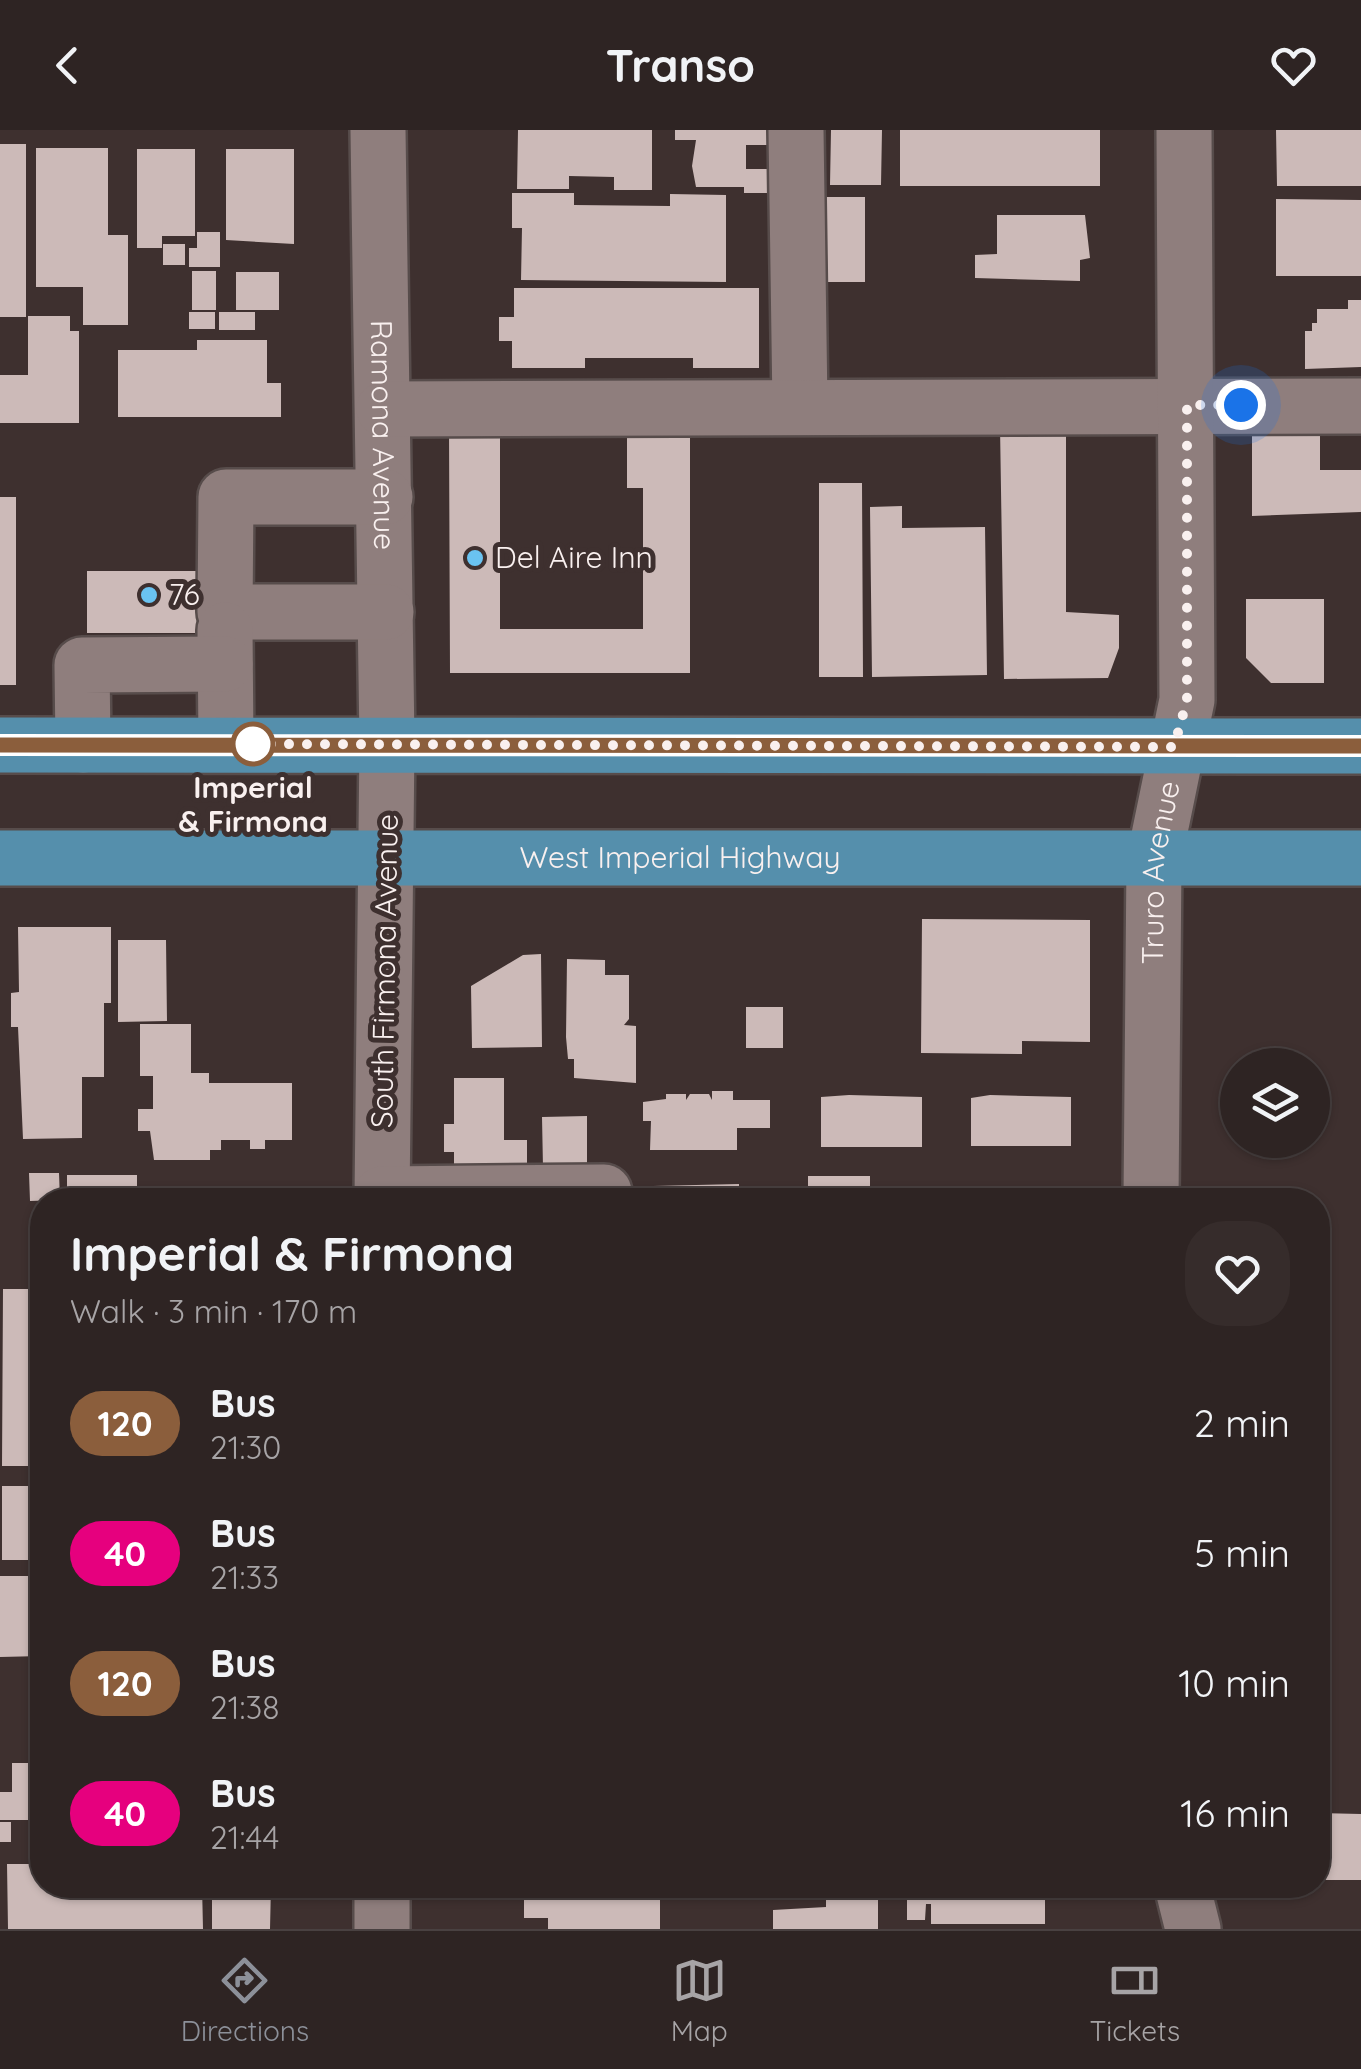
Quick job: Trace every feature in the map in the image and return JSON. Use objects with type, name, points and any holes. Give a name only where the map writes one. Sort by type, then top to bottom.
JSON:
[{"type":"main road","points":[[0,745],[387,742],[1361,746]]},
{"type":"main road","name":"West Imperial Highway","points":[[0,858],[1361,858]]},
{"type":"street","name":"Ramona Avenue","points":[[378,130],[387,742]]},
{"type":"street","points":[[796,130],[800,407]]},
{"type":"street","name":"Truro Avenue","points":[[1151,1188],[1154,860],[1174,747],[1187,700],[1184,130]]},
{"type":"street","points":[[384,410],[1361,406]]},
{"type":"street","points":[[226,744],[226,497],[385,497]]},
{"type":"street","points":[[83,745],[82,665],[386,612]]},
{"type":"street","name":"South Firmona Avenue","points":[[382,1188],[387,742]]},
{"type":"street","points":[[382,1898],[382,1929]]},
{"type":"street","points":[[1185,1898],[1193,1929]]},
{"type":"building","points":[[518,130],[652,130],[652,190],[614,190],[614,177],[569,176],[569,189],[517,189]]},
{"type":"building","points":[[675,130],[772,130],[772,145],[746,145],[746,169],[772,169],[772,193],[744,193],[744,187],[696,187],[692,166],[696,140],[675,140]]},
{"type":"building","points":[[831,130],[882,130],[881,185],[830,185]]},
{"type":"building","points":[[900,130],[1100,130],[1100,186],[900,186]]},
{"type":"building","points":[[1276,130],[1361,130],[1361,186],[1277,186]]},
{"type":"building","points":[[0,144],[26,144],[26,317],[0,317]]},
{"type":"building","points":[[36,148],[108,148],[108,235],[128,235],[128,325],[83,325],[83,287],[36,287]]},
{"type":"building","points":[[137,149],[195,149],[195,236],[162,236],[162,248],[137,248]]},
{"type":"building","points":[[226,149],[294,149],[294,244],[226,240]]},
{"type":"building","points":[[512,193],[574,193],[574,205],[670,206],[670,194],[726,195],[726,282],[521,280],[522,228],[512,228]]},
{"type":"building","points":[[822,197],[865,197],[865,282],[822,282]]},
{"type":"building","points":[[1276,199],[1361,200],[1361,276],[1276,276]]},
{"type":"building","points":[[997,215],[1085,215],[1090,258],[1080,260],[1080,281],[975,278],[975,255],[997,254]]},
{"type":"building","points":[[197,232],[220,232],[220,267],[189,267],[189,248],[197,248]]},
{"type":"building","points":[[163,244],[185,244],[185,265],[163,265]]},
{"type":"building","points":[[192,271],[216,271],[216,310],[192,310]]},
{"type":"building","points":[[236,272],[279,272],[279,310],[236,310]]},
{"type":"building","points":[[514,288],[759,288],[759,368],[693,368],[693,358],[585,358],[585,368],[512,368],[512,341],[499,341],[499,317],[514,317]]},
{"type":"building","points":[[1348,300],[1361,300],[1361,367],[1305,369],[1305,331],[1312,331],[1312,323],[1317,323],[1317,309],[1348,309]]},
{"type":"building","points":[[189,312],[215,312],[215,329],[189,329]]},
{"type":"building","points":[[219,312],[255,312],[255,330],[219,330]]},
{"type":"building","points":[[28,316],[70,316],[70,331],[79,331],[79,423],[0,423],[0,375],[28,375]]},
{"type":"building","points":[[197,340],[267,340],[267,383],[281,383],[281,417],[118,417],[118,350],[197,350]]},
{"type":"building","name":"Del Aire Inn","points":[[690,422],[690,673],[450,673],[449,428],[500,428],[500,629],[643,629],[643,488],[627,488],[627,423]]},
{"type":"building","points":[[1000,426],[1066,426],[1066,612],[1119,615],[1119,648],[1108,678],[1004,679]]},
{"type":"building","points":[[1252,426],[1320,426],[1320,470],[1361,470],[1361,512],[1252,516]]},
{"type":"building","points":[[819,483],[862,483],[863,677],[819,677]]},
{"type":"building","points":[[0,497],[16,497],[16,685],[0,685]]},
{"type":"building","points":[[902,506],[902,528],[985,527],[987,675],[872,677],[870,507]]},
{"type":"building","points":[[87,571],[211,571],[211,633],[87,633]]},
{"type":"building","points":[[1246,599],[1324,599],[1324,683],[1271,683],[1246,658]]},
{"type":"building","points":[[922,919],[1090,920],[1090,1042],[1022,1041],[1022,1054],[921,1053]]},
{"type":"building","points":[[18,927],[111,927],[111,1003],[104,1003],[104,1077],[82,1077],[82,1138],[23,1139],[18,1027],[11,1027],[11,993],[19,992]]},
{"type":"building","points":[[118,940],[166,940],[167,1021],[118,1022]]},
{"type":"building","points":[[541,954],[542,1047],[472,1048],[471,986],[523,955]]},
{"type":"building","points":[[567,959],[605,960],[605,975],[629,975],[629,1019],[624,1025],[636,1026],[636,1083],[574,1078],[574,1059],[568,1059],[566,1037]]},
{"type":"building","points":[[746,1007],[783,1007],[783,1048],[746,1048]]},
{"type":"building","points":[[140,1024],[191,1024],[191,1073],[209,1073],[209,1083],[292,1083],[292,1140],[265,1140],[265,1149],[250,1149],[250,1140],[221,1140],[221,1150],[210,1150],[210,1160],[154,1160],[150,1131],[138,1131],[138,1109],[153,1109],[153,1076],[140,1076]]},
{"type":"building","points":[[454,1078],[504,1078],[504,1140],[527,1140],[527,1169],[454,1169],[454,1152],[444,1152],[444,1124],[454,1124]]},
{"type":"building","points":[[712,1091],[733,1091],[733,1100],[770,1100],[770,1128],[737,1128],[737,1150],[650,1150],[651,1121],[643,1121],[643,1102],[666,1099],[666,1094],[686,1094],[686,1100],[690,1094],[709,1094],[712,1100]]},
{"type":"building","points":[[821,1097],[922,1097],[922,1147],[821,1147]]},
{"type":"building","points":[[1071,1097],[1071,1146],[971,1146],[971,1098]]},
{"type":"building","points":[[587,1116],[587,1167],[543,1168],[542,1117]]},
{"type":"building","points":[[29,1173],[59,1173],[60,1188],[30,1188],[30,1201]]},
{"type":"building","points":[[67,1175],[137,1175],[137,1188],[67,1188]]},
{"type":"building","points":[[808,1176],[870,1176],[870,1188],[808,1188]]},
{"type":"building","points":[[739,1184],[739,1188],[653,1188]]},
{"type":"building","points":[[3,1289],[30,1289],[30,1466],[2,1466]]},
{"type":"building","points":[[2,1486],[30,1486],[30,1560],[2,1560]]},
{"type":"building","points":[[0,1576],[30,1576],[30,1656],[0,1657]]},
{"type":"building","points":[[12,1763],[30,1763],[30,1820],[0,1820],[0,1792],[12,1792]]},
{"type":"building","points":[[1330,1813],[1361,1814],[1361,1880],[1330,1880]]},
{"type":"building","points":[[0,1822],[11,1822],[11,1842],[0,1842]]},
{"type":"building","points":[[7,1864],[30,1864],[30,1898],[202,1898],[203,1929],[8,1929]]},
{"type":"building","points":[[212,1898],[271,1898],[270,1929],[212,1929]]},
{"type":"building","points":[[524,1898],[660,1898],[660,1929],[548,1929],[548,1918],[524,1918]]},
{"type":"building","points":[[826,1898],[878,1898],[878,1929],[773,1929],[773,1910],[826,1907]]},
{"type":"building","points":[[907,1898],[1045,1898],[1045,1924],[931,1924],[931,1904],[926,1904],[925,1920],[907,1920]]},
{"type":"bus line","name":"120","points":[[0,745],[387,742],[1361,746]]},
{"type":"place","name":"Del Aire Inn","points":[[475,558]]},
{"type":"place","name":"76","points":[[149,595]]},
{"type":"place","name":"Imperial & Firmona","points":[[253,744]]},
{"type":"route","points":[[253,744],[1174,747],[1187,700],[1187,405],[1241,405]]}]
